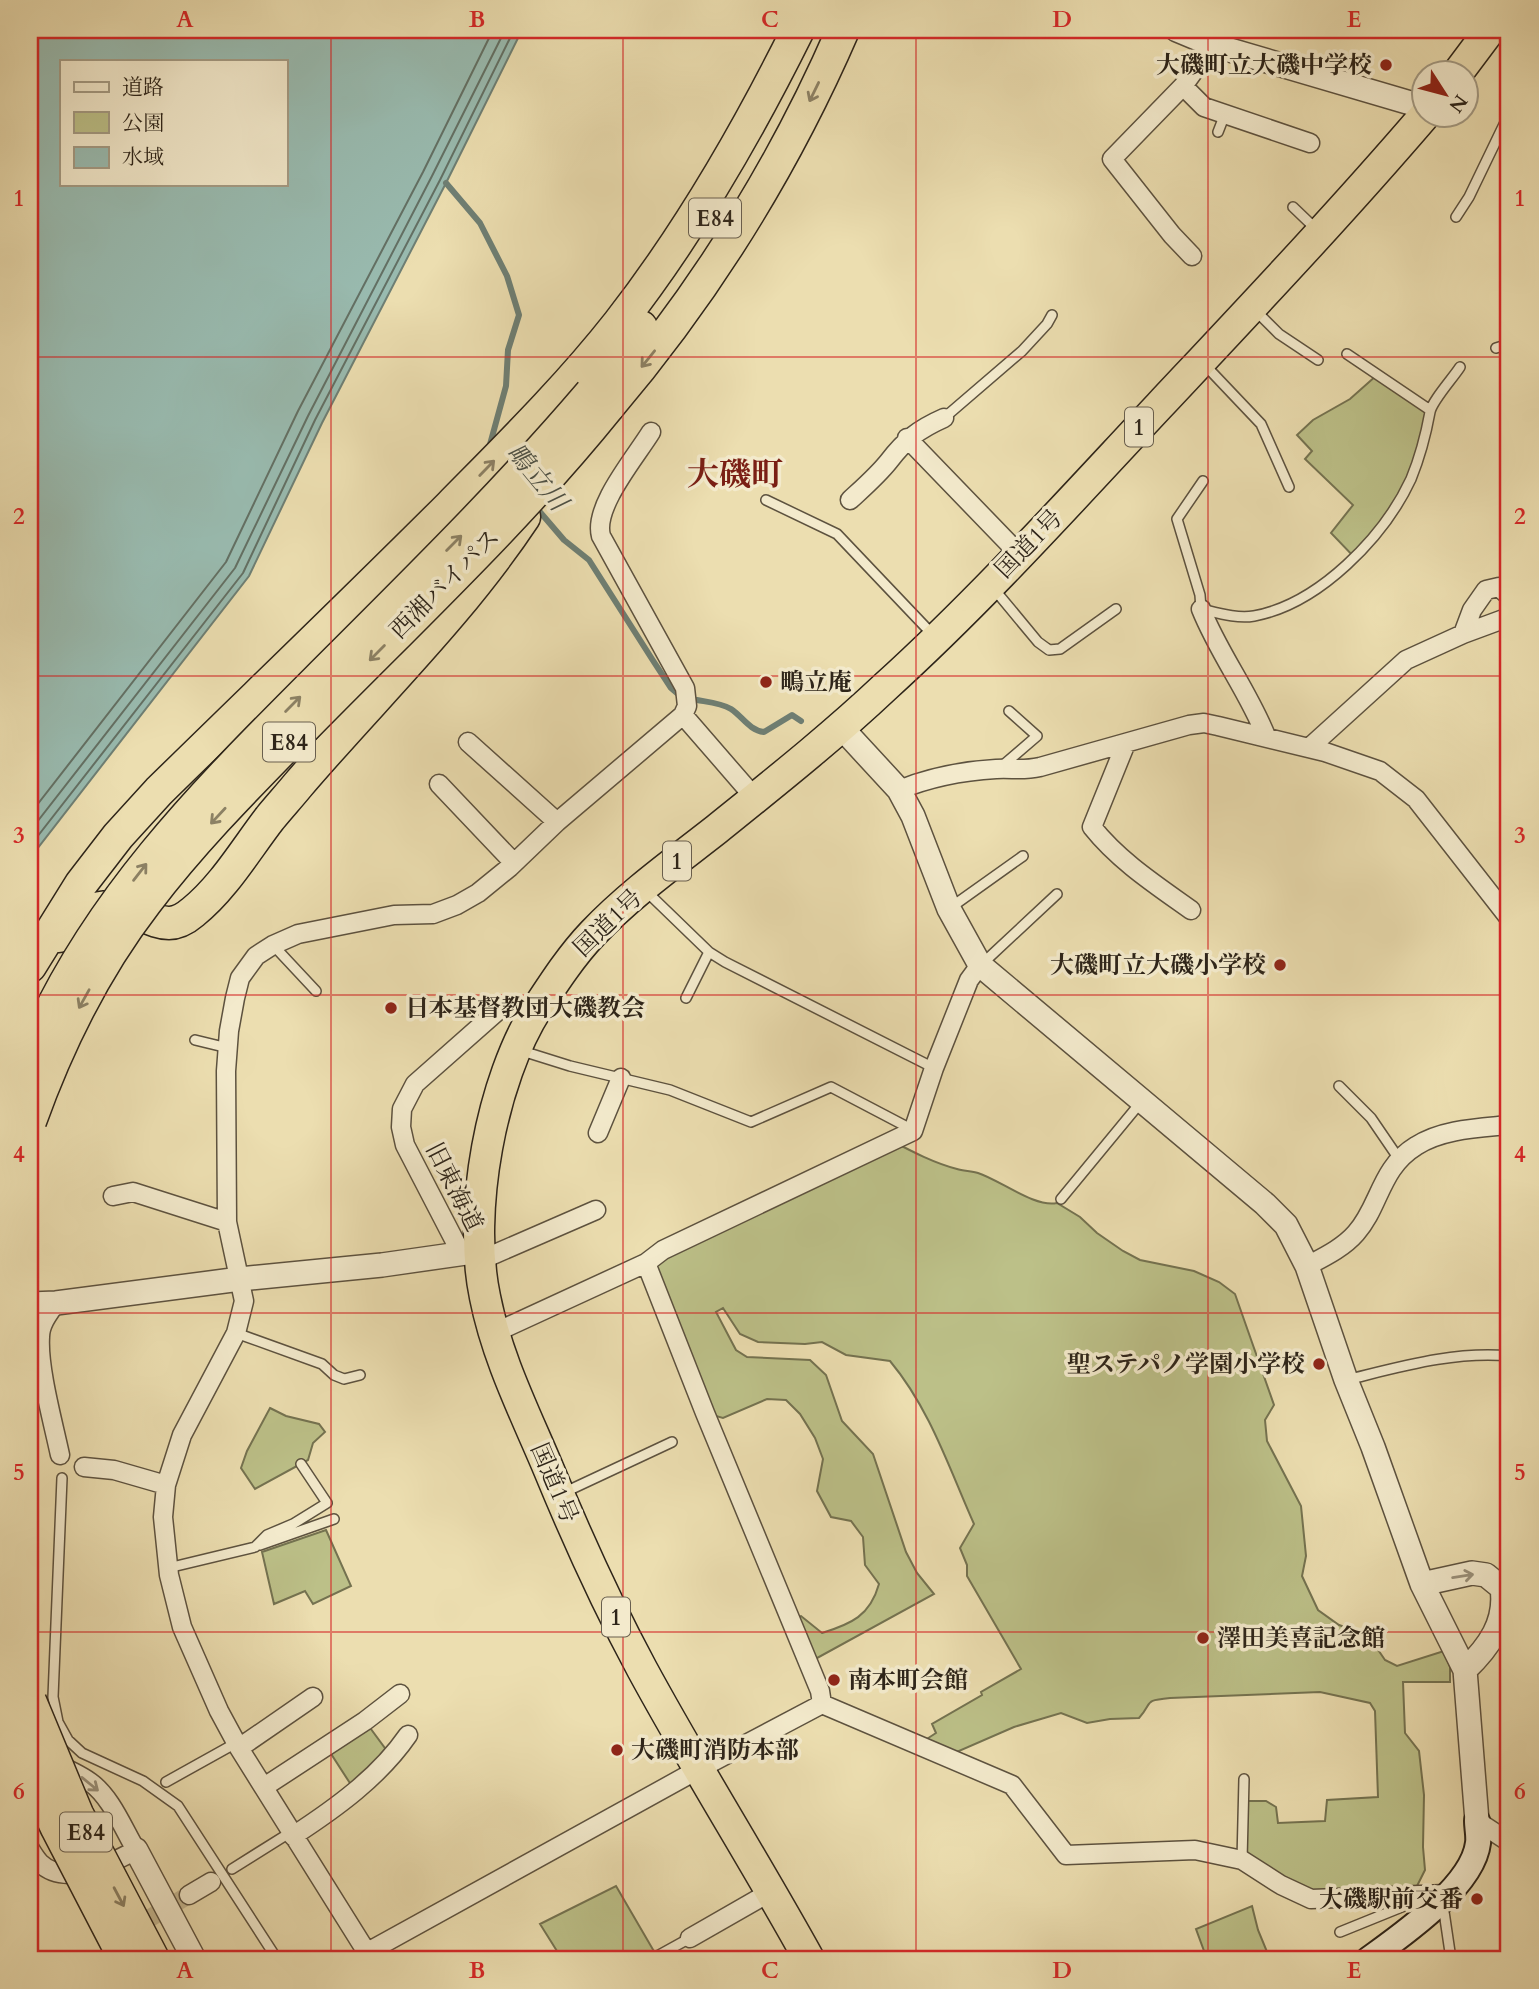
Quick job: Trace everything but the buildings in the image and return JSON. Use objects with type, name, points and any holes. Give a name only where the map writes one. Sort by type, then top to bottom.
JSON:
[{"type":"highway","points":[[30,966],[81,884],[118,836],[159,791],[445,511],[590,392],[635,301],[704,203],[762,102],[798,30]]},
{"type":"highway","name":"西湘バイパス","points":[[30,1056],[51,1010],[87,947],[125,891],[179,822],[234,763],[492,504],[590,392],[668,289],[719,212],[777,110],[816,30]]},
{"type":"highway","name":"西湘バイパス","points":[[30,1121],[56,1054],[73,1020],[107,960],[145,903],[199,837],[243,790],[551,474],[590,392],[651,357],[743,220],[801,117],[843,30]]},
{"type":"highway","points":[[1468,60],[1490,30]]},
{"type":"highway","name":"国道1号","points":[[809,1959],[642,1668],[594,1574],[506,1373],[474,1255],[492,1125],[503,1086],[533,1014],[593,933],[643,888],[885,688],[936,638],[1020,555],[1321,233],[1412,130]]},
{"type":"highway","points":[[30,981],[62,931],[80,915],[96,907],[126,909],[169,923],[184,919],[195,911],[216,889],[271,817],[335,741],[449,616],[498,556],[551,474]]},
{"type":"highway","name":"E84","points":[[30,1701],[77,1814],[153,1959]]},
{"type":"highway","name":"E84","points":[[30,1770],[115,1952]]},
{"type":"main road","points":[[1369,1959],[1440,1897],[1470,1866],[1478,1843],[1477,1821]]},
{"type":"street","points":[[1177,30],[1213,45],[1410,103]]},
{"type":"street","points":[[1192,256],[1112,159],[1183,86],[1213,45]]},
{"type":"street","points":[[1183,86],[1204,107],[1293,133],[1310,143]]},
{"type":"street","points":[[850,500],[889,462],[907,438],[921,428],[944,418]]},
{"type":"street","points":[[651,432],[605,504],[598,526],[685,688],[687,706],[683,715],[557,822],[514,863],[457,905],[433,914],[394,915],[298,934],[255,956],[240,978],[228,1048],[226,1222],[244,1301],[236,1333],[182,1436],[166,1485],[163,1517],[168,1568],[182,1627],[219,1711],[364,1957],[699,1769],[822,1704]]},
{"type":"street","points":[[907,438],[1020,555]]},
{"type":"street","points":[[1463,634],[1472,610],[1486,590],[1499,587],[1509,596]]},
{"type":"street","points":[[1201,609],[1219,649],[1254,705],[1266,736]]},
{"type":"street","points":[[1309,748],[1406,660],[1509,617]]},
{"type":"street","points":[[1235,730],[1239,720],[1254,705]]},
{"type":"street","points":[[683,715],[755,798]]},
{"type":"street","points":[[899,790],[954,773],[1000,768],[1022,771],[1205,723],[1266,736],[1380,771],[1416,799],[1509,918]]},
{"type":"street","points":[[840,726],[899,790],[913,816],[949,909],[980,965],[1286,1225],[1307,1266],[1422,1584],[1465,1670],[1477,1821],[1509,1842]]},
{"type":"street","points":[[468,742],[490,753],[557,822]]},
{"type":"street","points":[[1126,743],[1092,828],[1105,844],[1137,872],[1191,910]]},
{"type":"street","points":[[439,784],[514,863]]},
{"type":"street","points":[[494,1333],[646,1263],[663,1251],[913,1130],[969,980],[980,965]]},
{"type":"street","name":"旧東海道","points":[[474,1255],[405,1145],[401,1127],[402,1110],[415,1084],[501,1008],[533,1014]]},
{"type":"street","points":[[598,1133],[621,1078]]},
{"type":"street","points":[[1307,1266],[1331,1253],[1356,1234],[1382,1184],[1399,1159],[1417,1145],[1465,1130],[1509,1125]]},
{"type":"street","points":[[113,1196],[133,1192],[226,1222]]},
{"type":"street","points":[[30,1304],[474,1255],[596,1210]]},
{"type":"street","points":[[646,1263],[820,1691],[822,1704]]},
{"type":"street","points":[[56,1303],[44,1320],[39,1336],[60,1455]]},
{"type":"street","points":[[84,1467],[114,1470],[166,1485]]},
{"type":"street","points":[[1422,1584],[1472,1573],[1486,1575],[1506,1584],[1504,1603],[1494,1636],[1485,1651],[1465,1670]]},
{"type":"street","points":[[264,1787],[365,1721],[400,1694]]},
{"type":"street","points":[[237,1745],[313,1697]]},
{"type":"street","points":[[822,1704],[943,1758],[1012,1785],[1066,1855],[1186,1849],[1242,1860],[1281,1885],[1311,1899],[1413,1894],[1440,1897]]},
{"type":"street","points":[[292,1834],[334,1810],[371,1776],[408,1735]]},
{"type":"street","points":[[30,1754],[77,1774],[92,1783],[103,1795],[136,1850],[194,1959]]},
{"type":"street","points":[[30,1849],[41,1865],[61,1873],[88,1872],[136,1850]]},
{"type":"street","points":[[189,1895],[211,1882]]},
{"type":"street","points":[[690,1938],[772,1891]]},
{"type":"street","points":[[115,1952],[145,1921]]},
{"type":"lane","points":[[1218,132],[1225,114]]},
{"type":"lane","points":[[1456,217],[1469,197],[1509,114]]},
{"type":"lane","points":[[1293,207],[1321,233]]},
{"type":"lane","points":[[1252,307],[1279,334],[1318,360]]},
{"type":"lane","points":[[944,418],[1021,351],[1052,315]]},
{"type":"lane","points":[[1496,348],[1509,344]]},
{"type":"lane","points":[[1347,354],[1430,410]]},
{"type":"lane","points":[[1201,361],[1261,424],[1289,487]]},
{"type":"lane","points":[[1203,481],[1177,519],[1200,595],[1201,609],[1222,615],[1253,616],[1293,605],[1355,558],[1392,513],[1411,478],[1428,428],[1430,410],[1460,367]]},
{"type":"lane","points":[[766,500],[837,534],[936,638]]},
{"type":"lane","points":[[990,584],[1038,642],[1049,650],[1060,649],[1116,609]]},
{"type":"lane","points":[[1000,768],[1037,736],[1009,711]]},
{"type":"lane","points":[[949,909],[1023,856]]},
{"type":"lane","points":[[643,888],[709,952],[934,1068]]},
{"type":"lane","points":[[980,965],[1057,894]]},
{"type":"lane","points":[[273,945],[316,991]]},
{"type":"lane","points":[[686,998],[709,952]]},
{"type":"lane","points":[[195,1040],[228,1048]]},
{"type":"lane","points":[[517,1049],[570,1066],[670,1090],[751,1122],[831,1087],[913,1130]]},
{"type":"lane","points":[[1339,1086],[1371,1118],[1399,1159]]},
{"type":"lane","points":[[1061,1199],[1143,1101]]},
{"type":"lane","points":[[236,1333],[322,1364],[334,1376],[344,1378],[360,1375]]},
{"type":"lane","points":[[1346,1380],[1441,1358],[1479,1353],[1509,1356]]},
{"type":"lane","points":[[558,1494],[673,1442]]},
{"type":"lane","points":[[255,1547],[267,1535],[293,1524],[327,1503],[301,1464]]},
{"type":"lane","points":[[62,1478],[53,1697],[58,1722],[68,1740],[82,1753],[143,1782],[178,1806],[277,1959]]},
{"type":"lane","points":[[168,1568],[255,1547],[334,1519]]},
{"type":"lane","points":[[166,1782],[237,1745]]},
{"type":"lane","points":[[1242,1860],[1244,1779]]},
{"type":"lane","points":[[232,1869],[292,1834]]},
{"type":"lane","points":[[1340,1932],[1440,1897],[1451,1959]]},
{"type":"lane","points":[[652,1959],[690,1938]]},
{"type":"green space","points":[[1377,375],[1430,410],[1411,478],[1355,558],[1331,533],[1353,505],[1305,459],[1312,451],[1297,435],[1313,420],[1350,399]]},
{"type":"green space","points":[[892,1141],[940,1164],[978,1173],[1028,1198],[1057,1203],[1080,1217],[1123,1251],[1140,1260],[1194,1271],[1219,1282],[1235,1294],[1274,1405],[1265,1420],[1267,1441],[1301,1506],[1306,1556],[1302,1576],[1318,1610],[1339,1625],[1368,1635],[1385,1660],[1397,1666],[1444,1651],[1450,1667],[1450,1682],[1403,1682],[1405,1733],[1419,1751],[1424,1795],[1425,1870],[1413,1894],[1311,1899],[1242,1860],[1245,1801],[1266,1801],[1276,1807],[1278,1823],[1325,1821],[1327,1800],[1378,1797],[1375,1711],[1370,1703],[1320,1692],[1170,1698],[1152,1701],[1139,1718],[1087,1723],[1061,1713],[1014,1727],[943,1758],[916,1746],[936,1733],[932,1724],[1021,1669],[967,1576],[967,1565],[960,1548],[974,1524],[947,1460],[928,1419],[890,1361],[846,1355],[822,1342],[758,1342],[740,1334],[723,1308],[716,1312],[736,1350],[747,1357],[810,1360],[826,1375],[842,1421],[873,1454],[906,1552],[917,1573],[934,1594],[808,1663],[790,1619],[801,1616],[822,1633],[858,1617],[875,1595],[879,1584],[865,1565],[863,1537],[851,1521],[831,1517],[817,1491],[823,1459],[815,1438],[800,1414],[786,1400],[767,1399],[723,1418],[705,1413],[646,1263]]},
{"type":"green space","points":[[270,1408],[286,1416],[319,1424],[325,1432],[313,1443],[308,1460],[255,1489],[241,1468]]},
{"type":"green space","points":[[326,1530],[351,1586],[313,1604],[305,1591],[274,1604],[262,1552]]},
{"type":"green space","points":[[365,1721],[390,1755],[355,1791],[326,1746]]},
{"type":"green space","points":[[616,1886],[655,1953],[643,1959],[594,1959],[590,1953],[578,1959],[562,1959],[540,1924]]},
{"type":"green space","points":[[1252,1906],[1270,1959],[1207,1959],[1196,1929]]},
{"type":"water","points":[[30,30],[522,30],[322,423],[249,576],[30,858]]},
{"type":"waterway","name":"鴫立川","points":[[446,183],[480,223],[507,276],[519,315],[508,350],[506,386],[489,448]]},
{"type":"waterway","name":"鴫立川","points":[[534,505],[564,540],[589,560],[671,688],[678,694]]},
{"type":"waterway","points":[[697,700],[727,707],[759,731],[764,732],[792,715],[801,721]]},
{"type":"tunnel","points":[[145,1921],[189,1895]]},
{"type":"place","name":"大磯町立大磯中学校","points":[[1386,65]]},
{"type":"place","name":"鴫立庵","points":[[766,682]]},
{"type":"place","name":"大磯町立大磯小学校","points":[[1280,965]]},
{"type":"place","name":"日本基督教団大磯教会","points":[[391,1008]]},
{"type":"place","name":"聖ステパノ学園小学校","points":[[1319,1364]]},
{"type":"place","name":"澤田美喜記念館","points":[[1203,1638]]},
{"type":"place","name":"南本町会館","points":[[834,1680]]},
{"type":"place","name":"大磯町消防本部","points":[[617,1750]]},
{"type":"place","name":"大磯駅前交番","points":[[1477,1899]]},
{"type":"district","name":"大磯町","points":[[735,475]]}]
